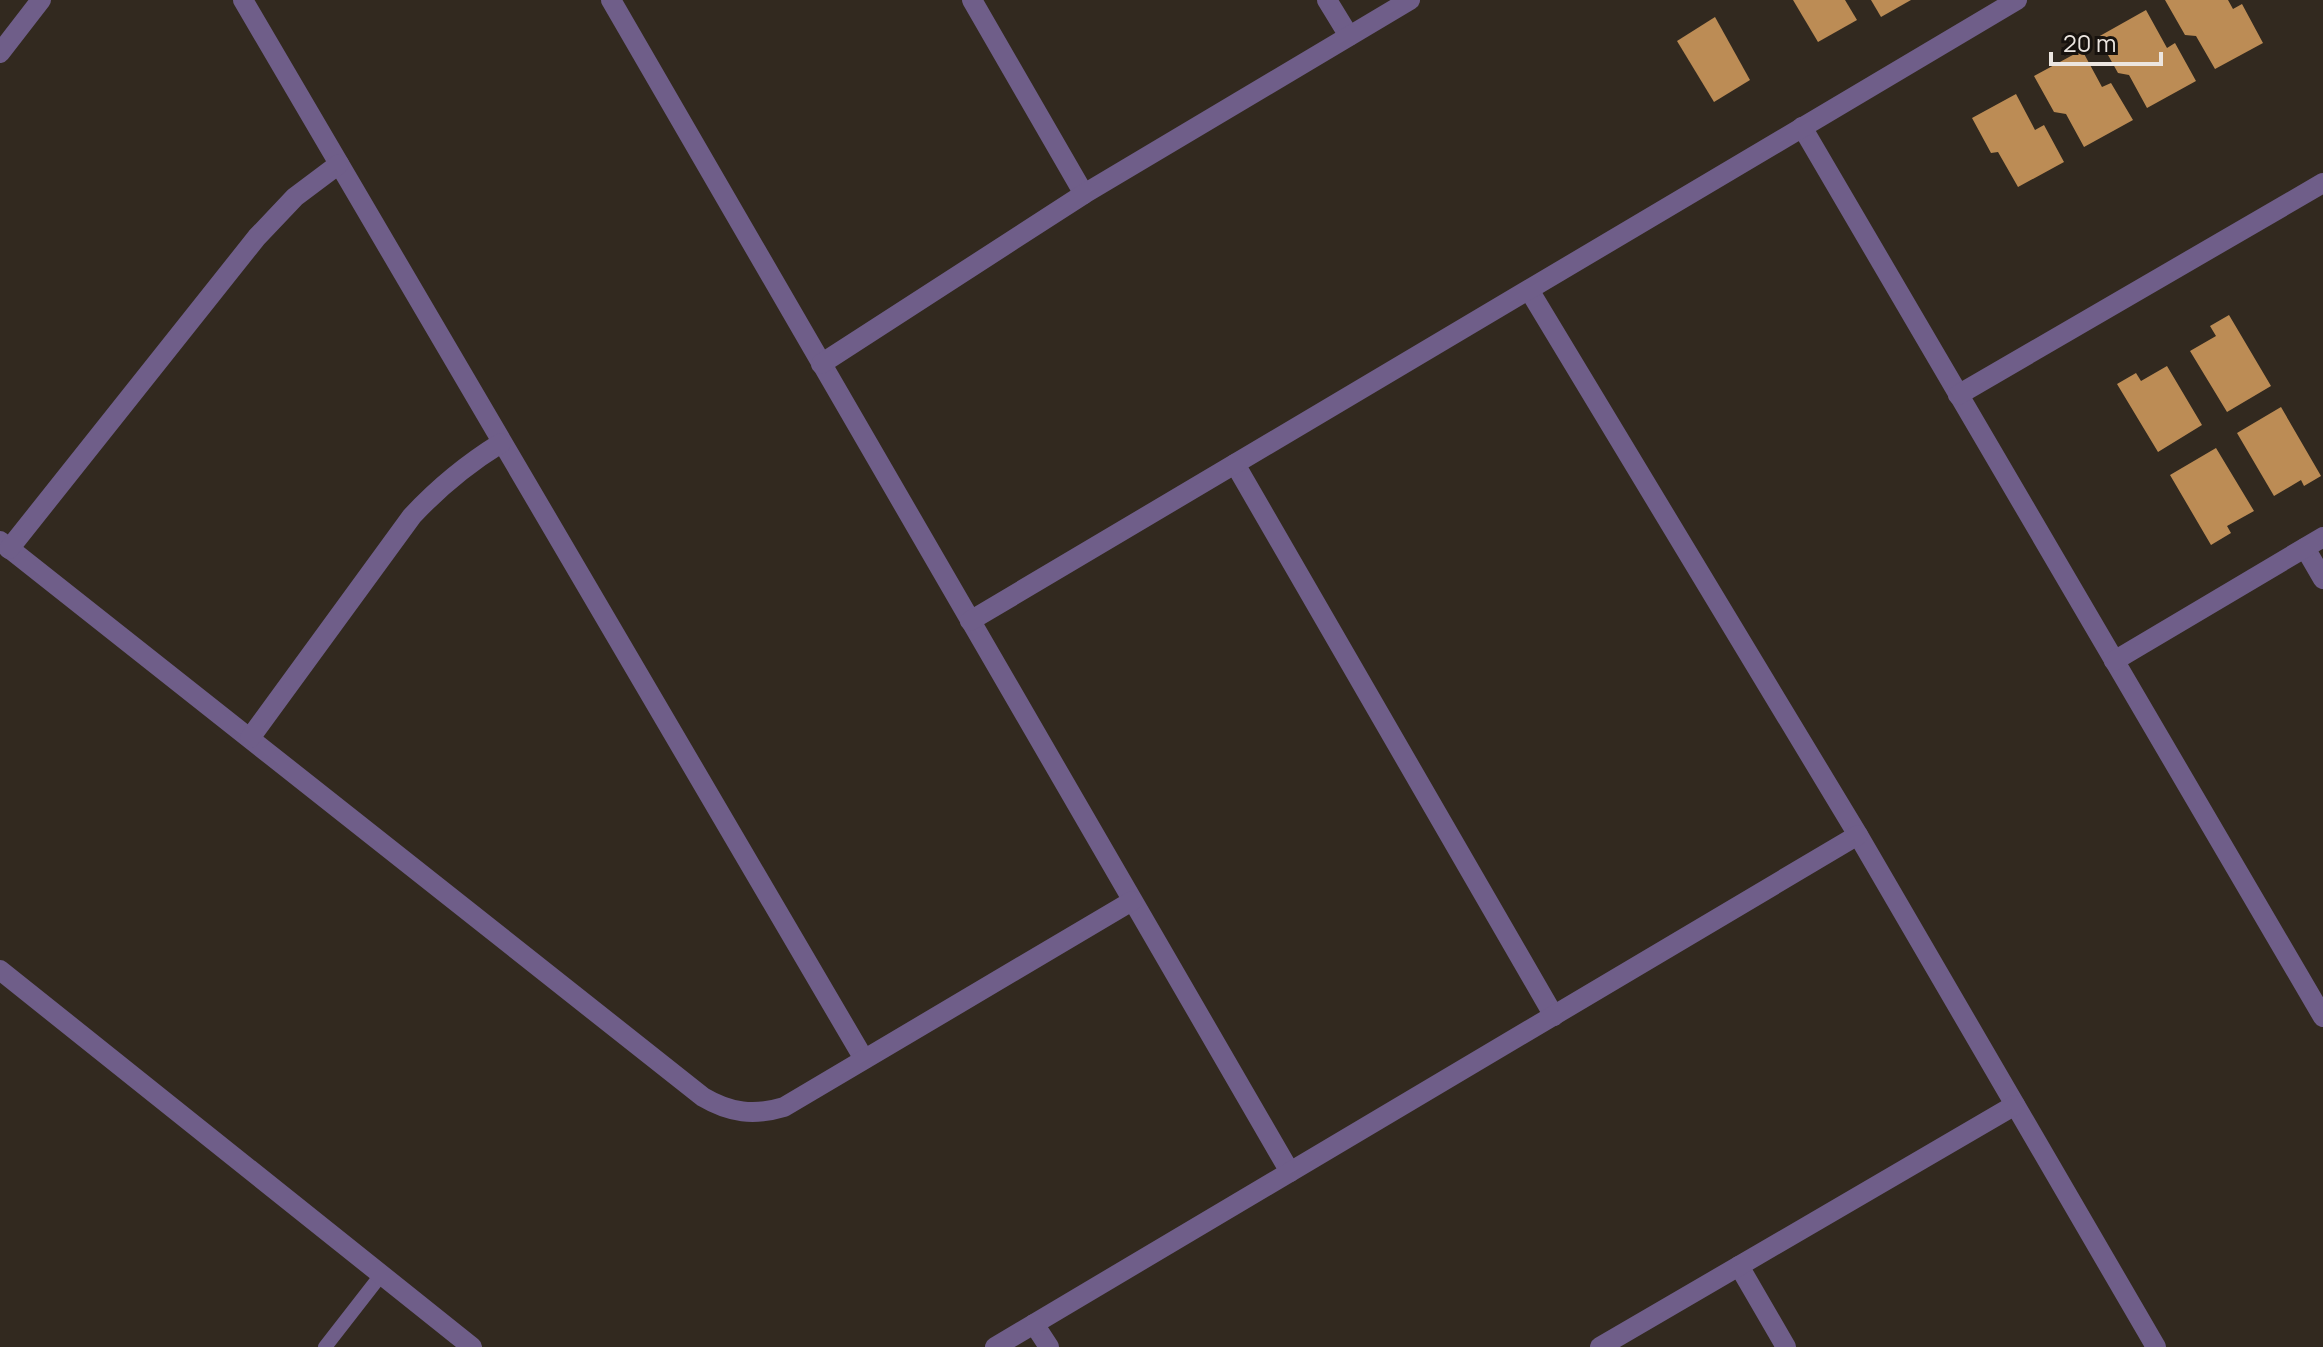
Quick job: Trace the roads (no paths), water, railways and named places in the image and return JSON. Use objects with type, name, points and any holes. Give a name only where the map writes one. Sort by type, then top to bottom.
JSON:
[{"type":"street","points":[[0,53],[41,0]]},
{"type":"street","points":[[243,0],[864,1059]]},
{"type":"street","points":[[611,0],[1290,1172]]},
{"type":"street","points":[[972,0],[1084,194]]},
{"type":"street","points":[[1327,0],[1349,36]]},
{"type":"street","points":[[821,364],[1084,194],[1410,0]]},
{"type":"street","points":[[970,621],[2017,0]]},
{"type":"street","points":[[1802,127],[2323,1017]]},
{"type":"street","points":[[339,164],[295,197],[257,237],[5,545],[717,1106],[750,1113],[784,1107],[1132,901]]},
{"type":"street","points":[[1958,395],[2323,183]]},
{"type":"street","points":[[1529,290],[1858,835],[2156,1347]]},
{"type":"street","points":[[250,738],[412,516],[438,488],[468,463],[501,443]]},
{"type":"street","points":[[1235,464],[1554,1016]]},
{"type":"street","points":[[2114,661],[2323,537]]},
{"type":"street","points":[[2305,548],[2323,579]]},
{"type":"street","points":[[995,1347],[1858,835]]},
{"type":"street","points":[[0,970],[472,1347]]},
{"type":"street","points":[[1600,1347],[2015,1105]]},
{"type":"street","points":[[1739,1266],[1786,1347]]},
{"type":"street","points":[[1034,1324],[1049,1347]]},
{"type":"lane","points":[[325,1347],[381,1275]]}]
